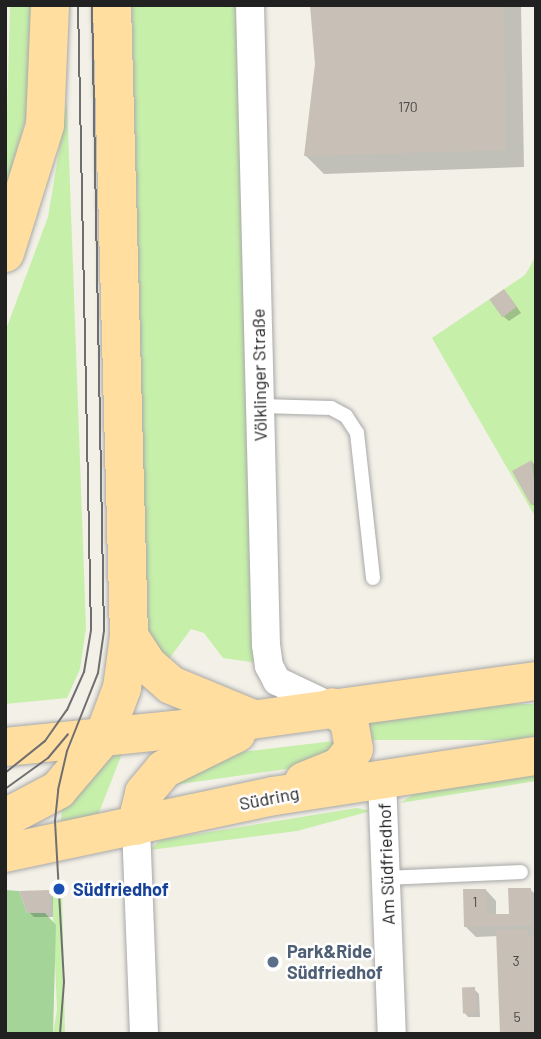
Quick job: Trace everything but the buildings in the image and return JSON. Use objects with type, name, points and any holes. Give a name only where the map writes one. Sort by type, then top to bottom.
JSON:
[{"type":"main road","points":[[5,253],[33,174],[45,125],[50,69],[50,5]]},
{"type":"main road","points":[[5,818],[58,790],[104,736],[122,688],[129,636],[112,5]]},
{"type":"main road","points":[[129,636],[147,664],[171,685],[255,719]]},
{"type":"main road","points":[[5,747],[255,719],[536,681]]},
{"type":"main road","points":[[274,796],[339,767],[354,749],[349,720],[332,707]]},
{"type":"main road","points":[[136,826],[144,793],[164,769],[225,742],[255,719]]},
{"type":"main road","name":"Südring","points":[[5,853],[274,796],[536,756]]},
{"type":"street","name":"Völklinger Straße","points":[[250,5],[268,666],[277,681],[332,707]]},
{"type":"street","name":"Am Südfriedhof","points":[[382,779],[392,1034]]},
{"type":"street","points":[[136,826],[144,1034]]},
{"type":"lane","points":[[260,406],[331,408],[346,416],[357,433],[373,578]]},
{"type":"lane","points":[[386,878],[521,872]]},
{"type":"green space","points":[[10,5],[37,5],[34,90],[5,190]]},
{"type":"green space","points":[[132,5],[239,5],[257,663],[223,658],[204,633],[191,629],[166,663],[147,629]]},
{"type":"green space","points":[[67,102],[86,628],[80,669],[67,698],[5,704],[5,332],[48,217]]},
{"type":"green space","points":[[536,256],[536,518],[432,338],[525,275]]},
{"type":"green space","points":[[366,704],[536,704],[536,740],[366,740]]},
{"type":"green space","points":[[334,741],[335,749],[294,768],[180,784],[160,795],[217,755]]},
{"type":"green space","points":[[123,751],[98,815],[61,822],[62,803],[111,753]]},
{"type":"green space","points":[[536,774],[536,781],[400,803],[416,793]]},
{"type":"green space","points":[[357,808],[371,811],[297,831],[150,850],[160,840]]},
{"type":"green space","points":[[62,889],[65,1034],[53,1034],[57,1010],[52,891]]},
{"type":"green space","points":[[5,890],[19,891],[27,913],[45,913],[56,925],[53,1034],[5,1034]]},
{"type":"tram line","points":[[5,773],[45,741],[67,710],[84,672],[91,630],[78,5]]},
{"type":"tram line","points":[[60,1034],[64,982],[55,821],[58,790],[67,751],[98,673],[104,631],[92,5]]},
{"type":"tram line","points":[[5,789],[48,758],[68,734]]},
{"type":"place","name":"Südfriedhof","points":[[59,889]]},
{"type":"place","name":"Park&Ride Südfriedhof","points":[[273,962]]}]
